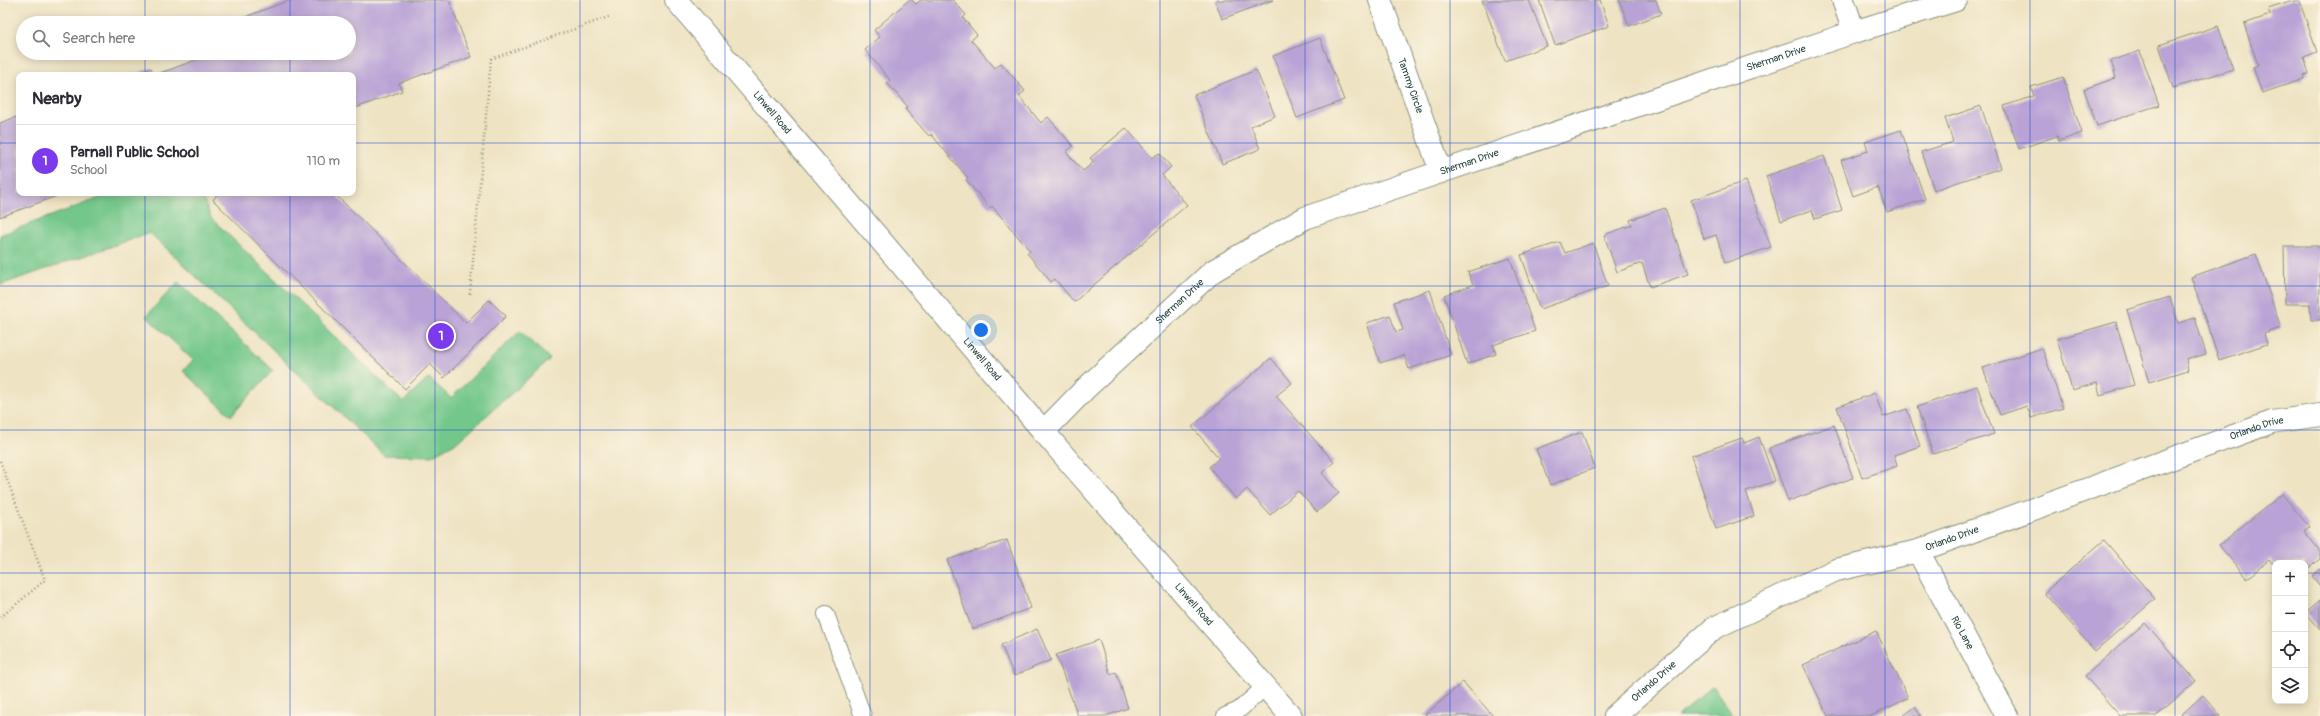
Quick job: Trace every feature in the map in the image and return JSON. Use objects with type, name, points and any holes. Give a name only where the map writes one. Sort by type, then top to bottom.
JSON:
[{"type":"street","name":"Linwell Road","points":[[676,0],[1043,432],[1291,716]]},
{"type":"street","name":"Tammy Circle","points":[[1380,0],[1441,172]]},
{"type":"street","points":[[1843,0],[1854,32]]},
{"type":"street","name":"Sherman Drive","points":[[1043,432],[1086,389],[1213,271],[1305,218],[1854,32],[1956,0]]},
{"type":"street","name":"Orlando Drive","points":[[1615,716],[1714,628],[1836,570],[1918,551],[2272,422],[2320,415]]},
{"type":"street","name":"Rio Lane","points":[[1918,551],[2007,716]]},
{"type":"lane","points":[[826,614],[863,716]]},
{"type":"lane","points":[[1225,716],[1239,710],[1265,687]]},
{"type":"path","points":[[470,294],[491,59],[611,16]]},
{"type":"path","points":[[0,461],[45,580],[0,618]]},
{"type":"green space","points":[[105,196],[202,196],[211,218],[403,402],[429,378],[451,398],[520,331],[550,359],[457,442],[431,456],[384,455],[150,233],[0,285],[0,235]]},
{"type":"green space","points":[[178,282],[273,370],[231,416],[183,371],[193,360],[146,316]]},
{"type":"green space","points":[[1713,686],[1733,716],[1678,716]]},
{"type":"building","points":[[290,0],[449,0],[471,57],[399,83],[402,91],[356,108],[356,72],[163,72],[196,60],[356,60],[356,16],[248,16]]},
{"type":"building","points":[[909,0],[912,0],[916,4],[921,0],[953,0],[966,15],[963,18],[977,35],[971,40],[995,68],[1001,63],[1025,91],[1019,96],[1041,123],[1048,117],[1073,146],[1066,152],[1083,171],[1094,162],[1090,158],[1126,128],[1152,158],[1159,153],[1171,167],[1162,175],[1187,205],[1074,302],[1055,279],[1051,282],[1027,253],[1030,251],[992,206],[990,208],[966,180],[968,178],[931,134],[929,136],[905,109],[908,107],[887,83],[890,80],[865,50],[880,37],[874,30]]},
{"type":"building","points":[[1215,0],[1273,0],[1222,19]]},
{"type":"building","points":[[1482,0],[1529,0],[1547,46],[1505,61]]},
{"type":"building","points":[[1539,0],[1600,0],[1609,26],[1555,45]]},
{"type":"building","points":[[1619,0],[1656,0],[1661,14],[1629,26]]},
{"type":"building","points":[[2293,0],[2299,0],[2317,52],[2304,57],[2309,74],[2303,76],[2304,79],[2262,93],[2253,67],[2258,65],[2244,24],[2270,15],[2268,8]]},
{"type":"building","points":[[2218,26],[2233,69],[2173,88],[2159,45]]},
{"type":"building","points":[[1320,38],[1344,100],[1297,118],[1273,56]]},
{"type":"building","points":[[2140,51],[2159,105],[2097,126],[2084,89],[2116,78],[2111,61]]},
{"type":"building","points":[[151,68],[153,72],[140,72]]},
{"type":"building","points":[[1256,70],[1275,116],[1251,126],[1260,149],[1222,164],[1194,95]]},
{"type":"building","points":[[2063,77],[2082,133],[2059,141],[2057,136],[2019,149],[2004,106],[2034,96],[2031,87]]},
{"type":"building","points":[[1981,106],[2001,168],[1934,190],[1921,152],[1953,142],[1945,118]]},
{"type":"building","points":[[16,117],[16,196],[57,196],[0,217],[0,123]]},
{"type":"building","points":[[1901,130],[1925,199],[1887,212],[1878,187],[1853,196],[1841,160],[1868,151],[1865,142]]},
{"type":"building","points":[[1824,156],[1842,210],[1815,219],[1812,210],[1781,221],[1766,176]]},
{"type":"building","points":[[1746,181],[1771,247],[1725,263],[1716,235],[1704,239],[1691,200]]},
{"type":"building","points":[[216,196],[337,196],[466,323],[489,300],[506,316],[444,378],[430,364],[405,389],[213,200]]},
{"type":"building","points":[[1665,208],[1688,274],[1650,287],[1642,263],[1617,272],[1604,235],[1632,225],[1630,220]]},
{"type":"building","points":[[1560,242],[1565,253],[1593,243],[1608,286],[1540,309],[1521,255]]},
{"type":"building","points":[[2284,246],[2320,246],[2320,320],[2311,320],[2310,304],[2285,304]]},
{"type":"building","points":[[2256,254],[2281,328],[2264,334],[2267,344],[2219,360],[2191,277]]},
{"type":"building","points":[[1510,258],[1535,331],[1493,345],[1496,354],[1467,364],[1444,295],[1473,285],[1468,272]]},
{"type":"building","points":[[1430,290],[1451,355],[1409,369],[1404,355],[1380,363],[1367,323],[1390,315],[1396,332],[1403,330],[1394,302]]},
{"type":"building","points":[[2170,297],[2178,323],[2195,318],[2206,354],[2186,360],[2188,370],[2149,382],[2127,310]]},
{"type":"building","points":[[2116,322],[2134,385],[2100,395],[2097,383],[2072,390],[2057,339]]},
{"type":"building","points":[[2042,348],[2063,408],[2031,418],[2027,406],[2000,415],[1983,368]]},
{"type":"building","points":[[1271,358],[1292,383],[1276,396],[1334,462],[1322,473],[1339,493],[1317,512],[1298,491],[1270,515],[1247,489],[1236,499],[1209,467],[1219,458],[1192,427]]},
{"type":"building","points":[[1977,386],[1994,434],[1933,454],[1917,407]]},
{"type":"building","points":[[1875,393],[1883,417],[1907,409],[1920,446],[1894,455],[1897,466],[1862,478],[1837,407]]},
{"type":"building","points":[[1834,425],[1853,478],[1788,501],[1769,448]]},
{"type":"building","points":[[1582,432],[1595,468],[1550,485],[1536,449]]},
{"type":"building","points":[[1759,437],[1775,481],[1746,491],[1754,516],[1716,529],[1691,456],[1742,438],[1744,443]]},
{"type":"building","points":[[2282,494],[2309,527],[2304,531],[2320,551],[2320,559],[2308,569],[2308,560],[2272,560],[2272,562],[2270,560],[2247,579],[2219,545]]},
{"type":"building","points":[[1007,540],[1031,608],[972,629],[947,560]]},
{"type":"building","points":[[2104,540],[2155,599],[2095,651],[2044,593]]},
{"type":"building","points":[[2320,569],[2320,586],[2312,576]]},
{"type":"building","points":[[2320,600],[2320,630],[2308,616],[2308,610]]},
{"type":"building","points":[[2145,623],[2196,681],[2156,716],[2120,716],[2085,676]]},
{"type":"building","points":[[1037,629],[1051,660],[1014,676],[1001,645]]},
{"type":"building","points":[[1876,631],[1908,698],[1871,716],[1828,716],[1803,665]]},
{"type":"building","points":[[1099,640],[1110,674],[1116,672],[1128,708],[1106,716],[1078,716],[1056,655]]},
{"type":"building","points":[[1463,682],[1493,716],[1424,716]]},
{"type":"building","points":[[2203,695],[2221,716],[2180,716]]},
{"type":"building","points":[[1915,707],[1921,716],[1903,716]]},
{"type":"place","name":"Parnall Public School","points":[[441,336]]}]
